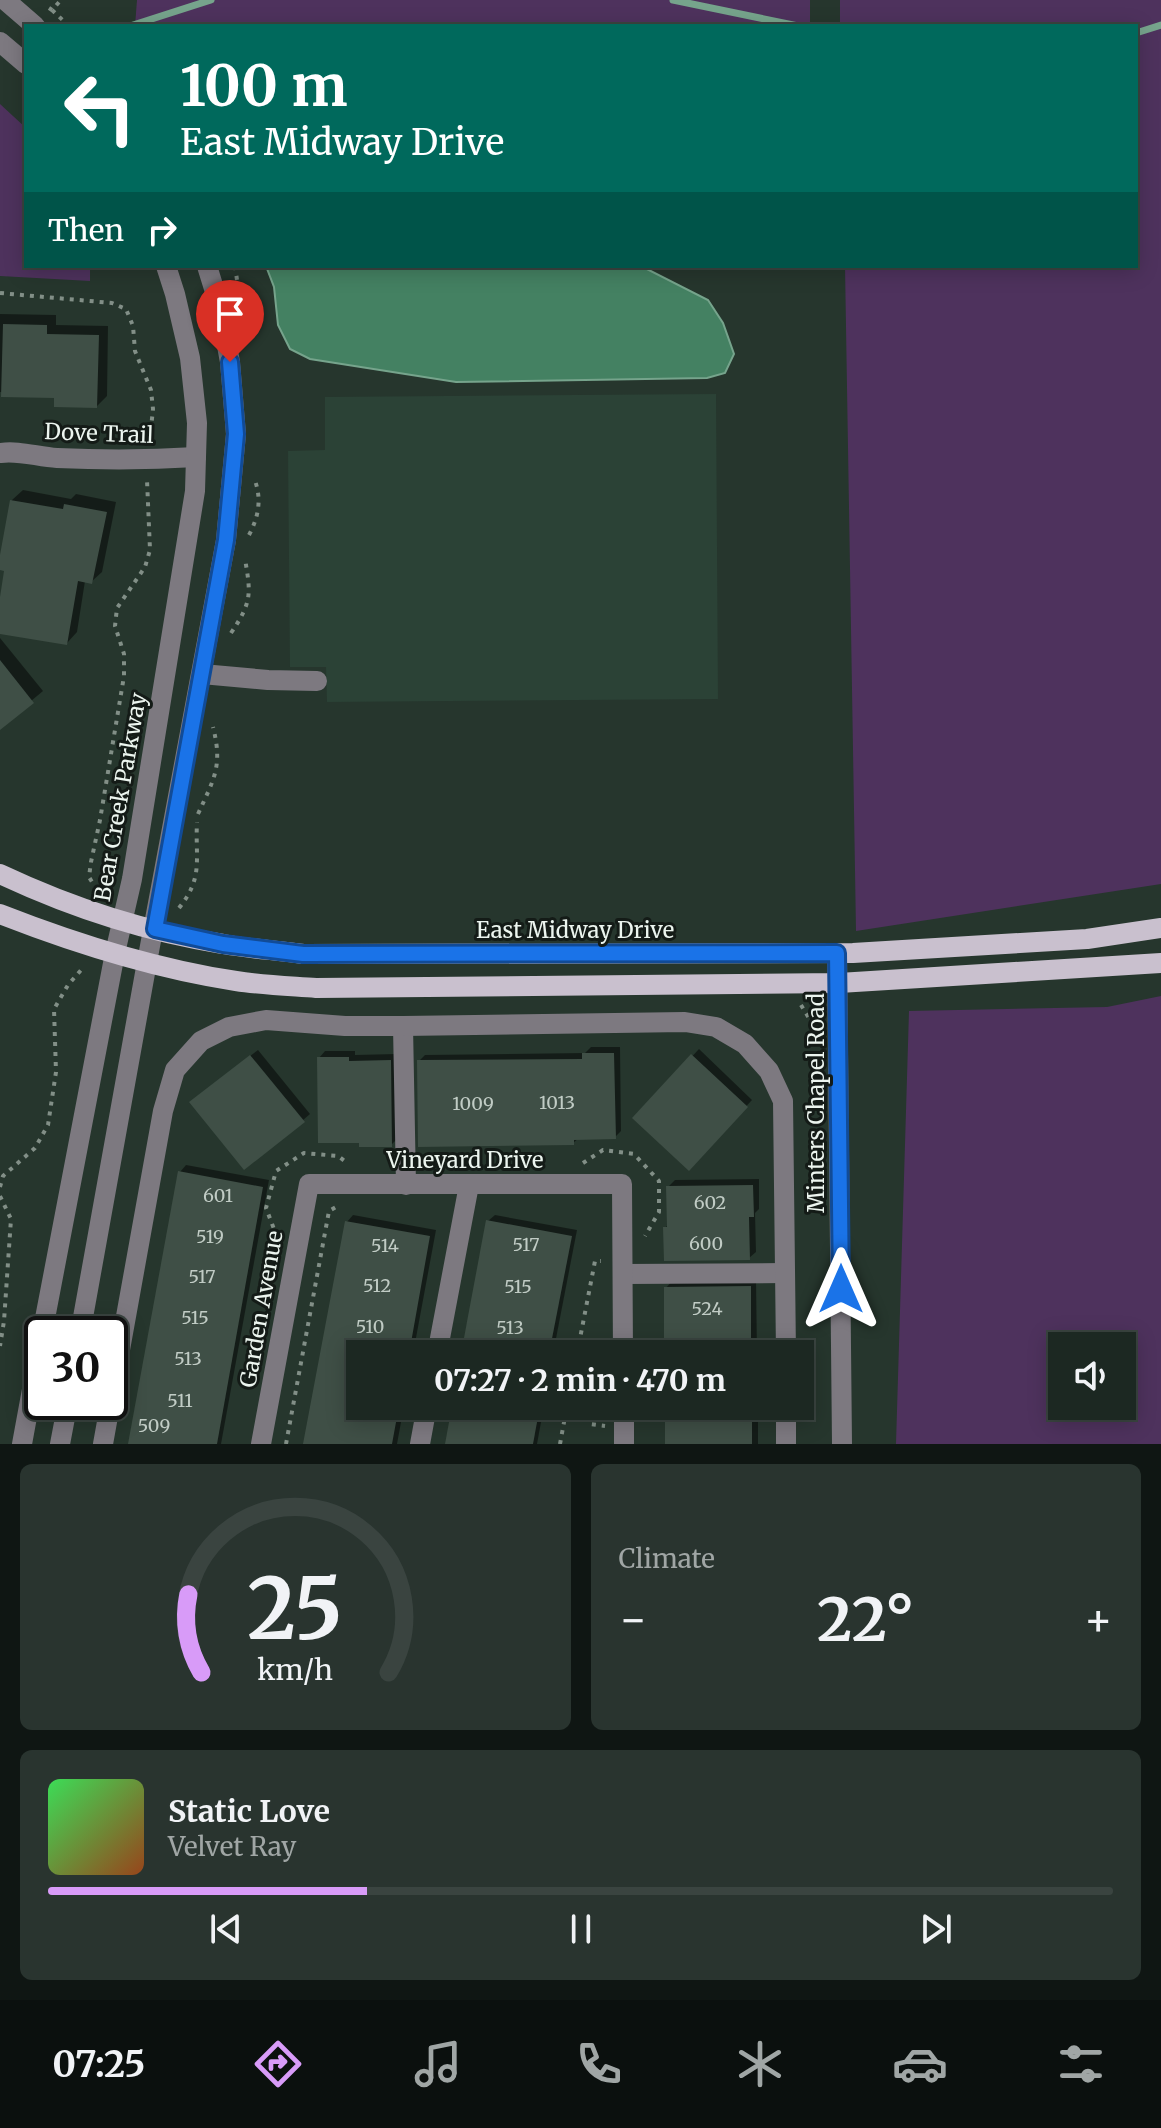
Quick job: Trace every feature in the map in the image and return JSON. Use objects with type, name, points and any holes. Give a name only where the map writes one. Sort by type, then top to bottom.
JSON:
[{"type":"main road","name":"East Midway Drive","points":[[0,874],[39,893],[155,929],[223,944],[303,954],[837,953],[1087,939],[1161,928]]},
{"type":"main road","points":[[0,914],[35,928],[147,962],[236,981],[316,988],[839,983],[1161,963]]},
{"type":"street","points":[[5,0],[33,24]]},
{"type":"street","points":[[0,42],[24,62]]},
{"type":"street","name":"Bear Creek Parkway","points":[[45,1316],[132,879],[195,491],[197,423],[190,358],[167,268]]},
{"type":"street","points":[[83,1316],[226,540],[236,434],[230,362],[220,308],[208,268]]},
{"type":"street","name":"Dove Trail","points":[[0,453],[10,451],[52,458],[145,461],[196,457]]},
{"type":"street","points":[[202,674],[317,681]]},
{"type":"street","name":"Minters Chapel Road","points":[[837,953],[842,1444]]},
{"type":"street","points":[[103,1444],[163,1111],[175,1070],[201,1041],[229,1027],[266,1020],[345,1026],[685,1022],[716,1027],[745,1044],[769,1071],[783,1101],[786,1340]]},
{"type":"street","points":[[403,1026],[406,1185]]},
{"type":"street","name":"Vineyard Drive","points":[[309,1184],[622,1184],[623,1274]]},
{"type":"street","name":"Garden Avenue","points":[[261,1444],[309,1184]]},
{"type":"street","points":[[440,1340],[469,1185]]},
{"type":"street","points":[[623,1340],[623,1274],[785,1273]]},
{"type":"street","name":"Bear Creek Parkway","points":[[22,1444],[26,1420]]},
{"type":"street","points":[[60,1444],[65,1420]]},
{"type":"street","points":[[420,1444],[424,1420]]},
{"type":"street","points":[[624,1420],[624,1444]]},
{"type":"street","points":[[786,1420],[786,1444]]},
{"type":"path","points":[[40,0],[67,24]]},
{"type":"path","points":[[52,10],[61,0]]},
{"type":"path","points":[[0,293],[112,303],[126,309],[133,326],[135,351],[151,390],[150,444]]},
{"type":"path","points":[[99,892],[89,877],[124,676],[124,654],[115,626],[117,608],[145,567],[150,550],[147,478]]},
{"type":"path","points":[[0,1187],[3,1176],[35,1148],[48,1125],[56,1072],[54,1009],[82,969]]},
{"type":"path","points":[[798,1003],[816,1030]]},
{"type":"path","points":[[0,1196],[11,1219],[0,1346]]},
{"type":"path","points":[[580,1340],[595,1261],[603,1261]]},
{"type":"path","points":[[560,1444],[564,1420]]},
{"type":"path","points":[[590,1420],[593,1426],[605,1426]]},
{"type":"shaded area","points":[[137,0],[810,0],[810,24],[135,24]]},
{"type":"shaded area","points":[[840,0],[1161,0],[1161,884],[856,931],[845,268],[1138,268],[1138,24],[840,24]]},
{"type":"shaded area","points":[[0,104],[24,126],[24,268],[90,268],[90,281],[0,276]]},
{"type":"shaded area","points":[[267,268],[645,268],[708,300],[723,323],[734,354],[725,373],[707,378],[456,382],[310,359],[290,349],[278,325],[274,287]]},
{"type":"shaded area","points":[[716,394],[718,699],[327,702],[326,667],[290,667],[288,451],[325,450],[325,397]]},
{"type":"shaded area","points":[[1161,996],[1161,1444],[896,1444],[909,1011],[1107,1007]]},
{"type":"building","points":[[3,324],[47,325],[47,334],[99,335],[97,408],[54,407],[54,398],[1,397]]},
{"type":"building","points":[[10,500],[63,509],[64,504],[107,512],[92,584],[78,581],[67,645],[0,634],[4,571],[0,570],[0,555]]},
{"type":"building","points":[[0,660],[34,703],[0,730]]},
{"type":"building","points":[[582,1053],[614,1053],[616,1139],[574,1140],[574,1145],[418,1147],[417,1060],[582,1059]]},
{"type":"building","points":[[691,1054],[748,1107],[689,1171],[632,1118]]},
{"type":"building","points":[[250,1055],[305,1122],[244,1170],[189,1102]]},
{"type":"building","points":[[317,1057],[349,1057],[349,1061],[391,1060],[392,1147],[318,1143]]},
{"type":"building","points":[[178,1171],[263,1187],[217,1444],[128,1444]]},
{"type":"building","points":[[753,1185],[754,1217],[749,1217],[750,1260],[664,1261],[666,1186]]},
{"type":"building","points":[[486,1220],[572,1236],[552,1340],[464,1340]]},
{"type":"building","points":[[345,1221],[430,1236],[411,1340],[346,1340],[346,1420],[396,1420],[392,1444],[303,1444]]},
{"type":"building","points":[[751,1286],[751,1340],[664,1340],[664,1287]]},
{"type":"building","points":[[449,1420],[537,1420],[533,1444],[445,1444]]},
{"type":"building","points":[[665,1420],[752,1420],[752,1444],[665,1444]]},
{"type":"waterway","points":[[136,24],[211,0]]},
{"type":"waterway","points":[[673,0],[788,24]]},
{"type":"waterway","points":[[1138,32],[1161,25]]},
{"type":"route","points":[[230,362],[236,434],[226,540],[155,929],[223,944],[303,954],[837,953],[841,1289]]}]
